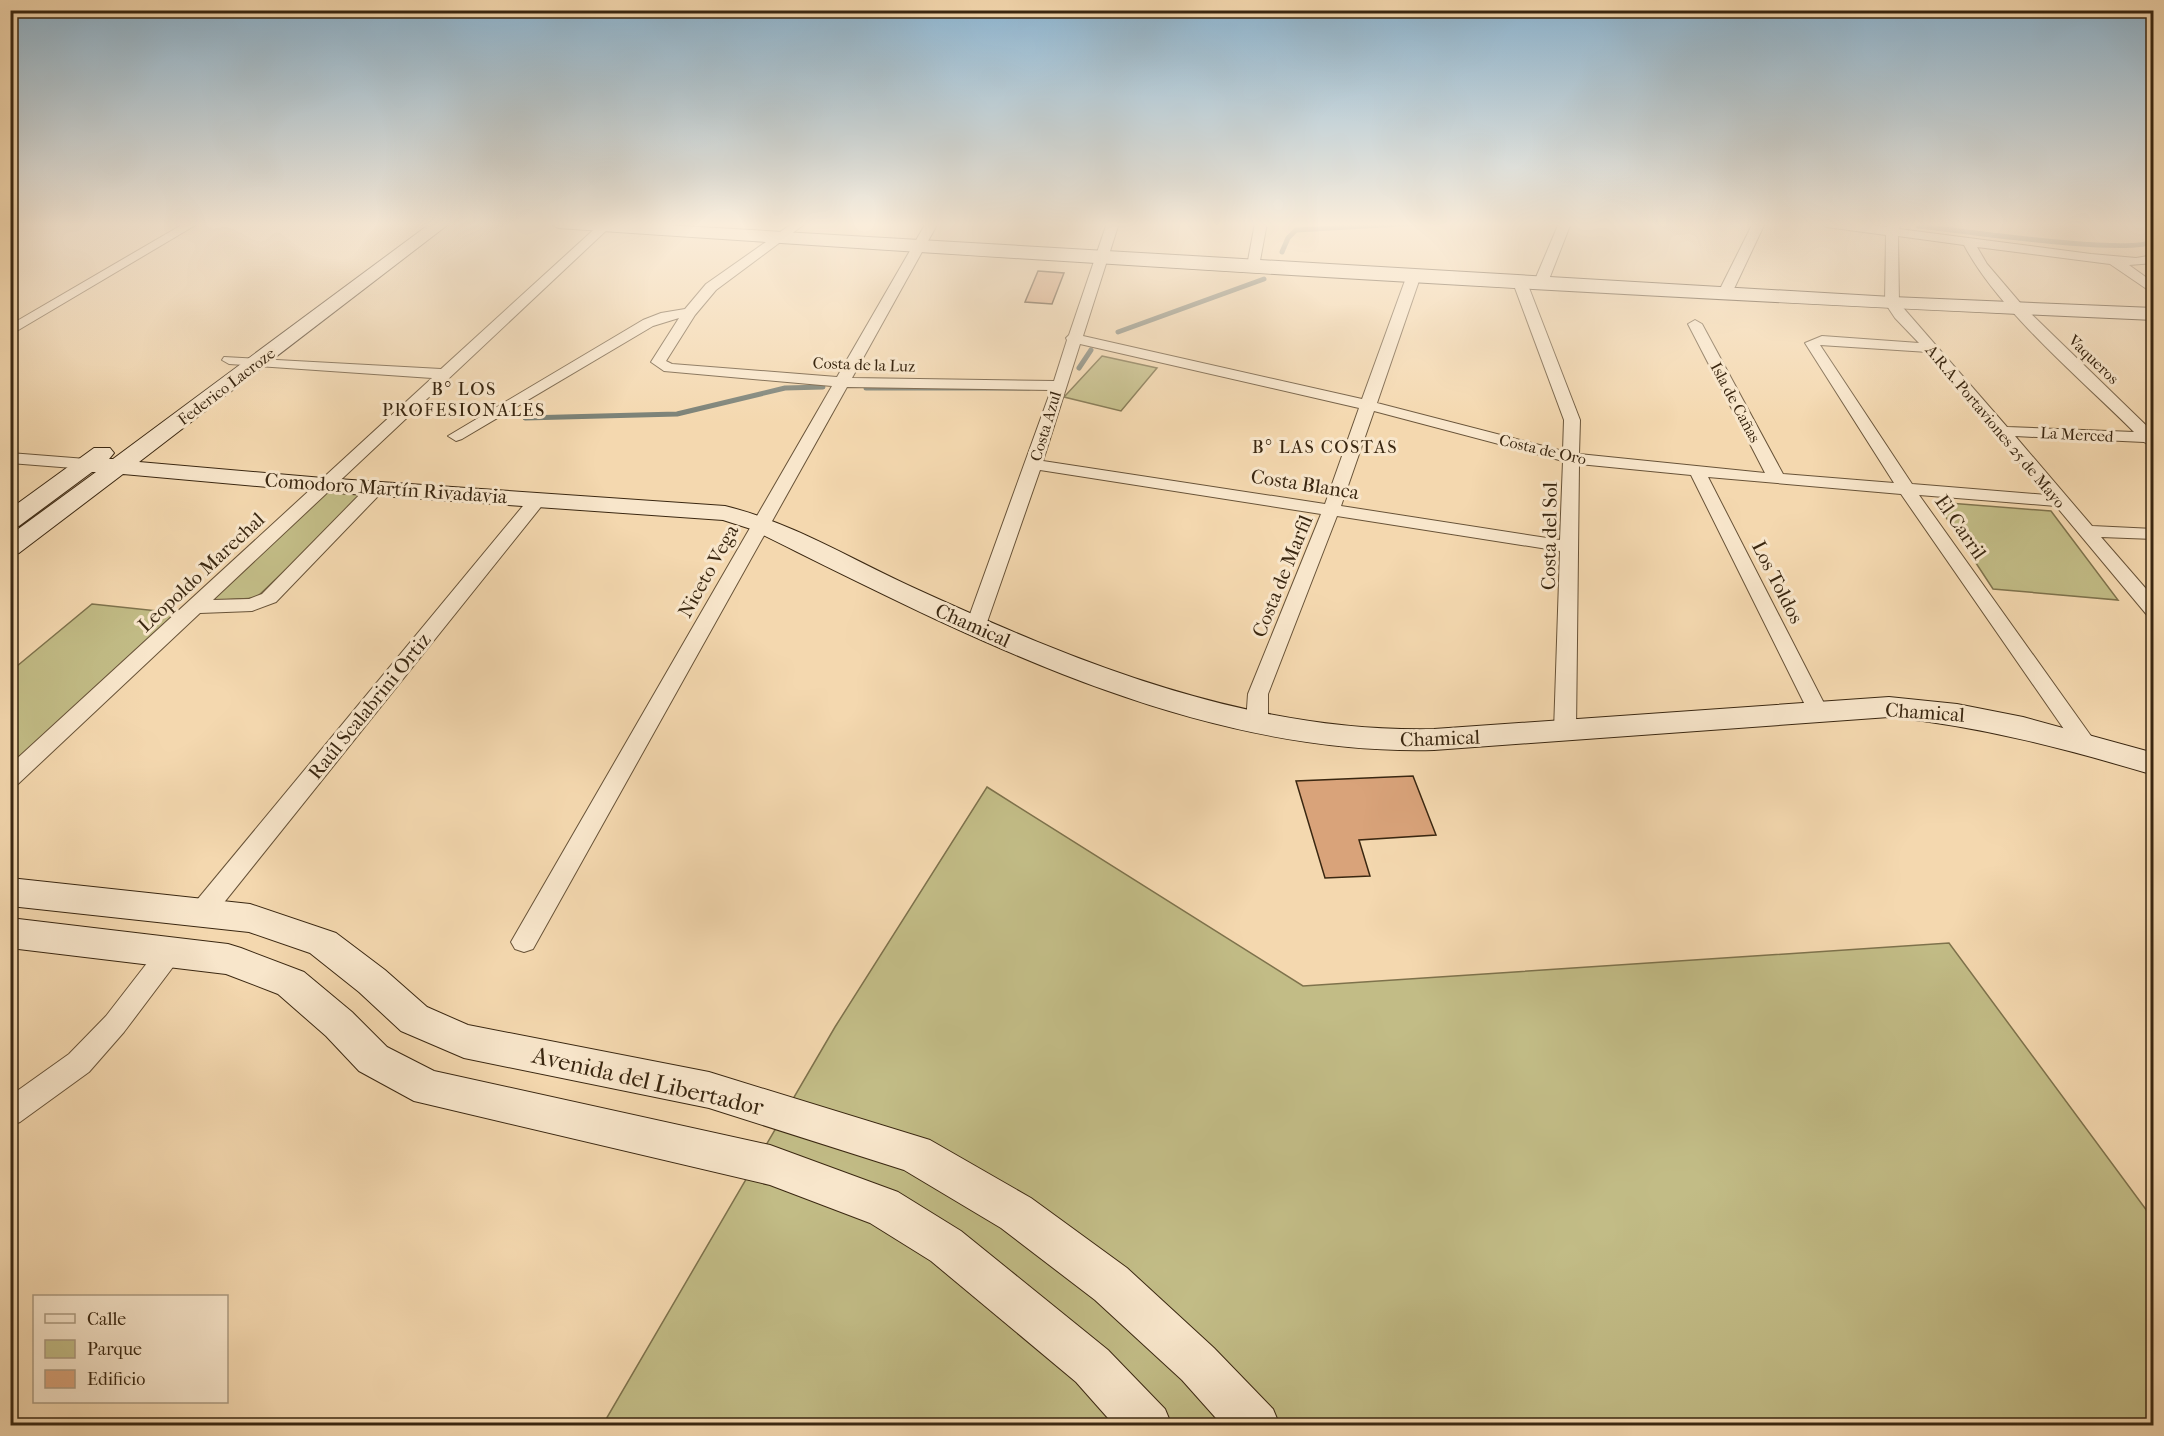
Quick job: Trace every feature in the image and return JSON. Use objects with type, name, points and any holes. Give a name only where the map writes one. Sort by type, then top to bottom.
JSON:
[{"type":"street","points":[[10,331],[79,290]]},
{"type":"street","name":"Federico Lacroze","points":[[143,423],[325,290]]},
{"type":"street","name":"Federico Lacroze","points":[[10,549],[353,290]]},
{"type":"street","name":"Leopoldo Marechal","points":[[10,778],[197,607],[324,485],[535,290]]},
{"type":"street","points":[[456,436],[648,323],[666,316],[689,313],[709,290]]},
{"type":"street","name":"Niceto Vega","points":[[524,942],[892,290]]},
{"type":"street","name":"Costa Azul","points":[[975,628],[1034,464],[1090,290]]},
{"type":"street","name":"Costa de Marfil","points":[[1257,723],[1258,694],[1331,510],[1409,290]]},
{"type":"street","name":"Costa del Sol","points":[[1523,290],[1568,404],[1572,420],[1565,731]]},
{"type":"street","points":[[1675,290],[1892,303],[2154,314]]},
{"type":"street","points":[[1892,290],[1892,303]]},
{"type":"street","name":"Vaqueros","points":[[2002,290],[2017,308],[2152,439]]},
{"type":"street","name":"A.R.A. Portaviones 25 de Mayo","points":[[1892,303],[2154,611]]},
{"type":"street","name":"Costa de la Luz","points":[[689,313],[658,362],[669,368],[841,382],[1057,387]]},
{"type":"street","name":"Isla de Cañas","points":[[1695,324],[1777,479]]},
{"type":"street","name":"Costa de Oro","points":[[1073,338],[1368,406],[1572,458],[1777,479],[2059,501]]},
{"type":"street","name":"El Carril","points":[[1932,348],[1822,340],[1812,343],[1813,348],[1907,490],[2085,743]]},
{"type":"street","points":[[229,360],[443,375]]},
{"type":"street","name":"La Merced","points":[[2000,431],[2152,439]]},
{"type":"street","points":[[10,520],[115,443]]},
{"type":"street","name":"Comodoro Martín Rivadavia","points":[[10,458],[324,485],[725,513],[760,525]]},
{"type":"street","name":"Costa Blanca","points":[[1034,464],[1570,547]]},
{"type":"street","name":"Los Toldos","points":[[1697,471],[1819,713]]},
{"type":"street","points":[[197,607],[252,605],[268,598],[376,488]]},
{"type":"street","name":"Raúl Scalabrini Ortiz","points":[[201,913],[538,499]]},
{"type":"street","name":"Chamical","points":[[760,525],[975,628],[1046,657],[1187,706],[1257,723],[1321,735],[1417,741],[1890,707],[1942,710],[1986,717],[2154,764]]},
{"type":"street","points":[[2084,531],[2154,534]]},
{"type":"street","name":"Avenida del Libertador","points":[[10,892],[250,918],[323,943],[372,981],[414,1019],[464,1041],[709,1090],[915,1154],[1016,1213],[1111,1284],[1198,1364],[1256,1425]]},
{"type":"street","points":[[10,933],[228,959],[291,983],[339,1024],[373,1059],[428,1088],[770,1165],[883,1207],[946,1246],[1031,1315],[1092,1366],[1148,1425]]},
{"type":"street","points":[[10,1113],[79,1063],[116,1024],[170,952]]},
{"type":"green space","points":[[1102,356],[1157,368],[1121,411],[1064,397]]},
{"type":"green space","points":[[325,486],[370,490],[256,598],[206,601]]},
{"type":"green space","points":[[1936,502],[2051,511],[2118,600],[1993,589]]},
{"type":"green space","points":[[92,604],[177,613],[11,769],[11,671]]},
{"type":"green space","points":[[987,787],[1303,986],[1949,943],[2153,1219],[2153,1425],[602,1426],[835,1027]]},
{"type":"building","points":[[1030,290],[1057,290],[1052,304],[1025,302]]},
{"type":"building","points":[[1413,776],[1436,835],[1359,840],[1370,876],[1325,878],[1296,781]]},
{"type":"waterway","points":[[1118,332],[1234,290]]},
{"type":"waterway","points":[[1079,368],[1091,350]]},
{"type":"waterway","points":[[525,418],[677,414],[785,388],[823,387]]},
{"type":"waterway","points":[[866,388],[1029,388]]},
{"type":"district","name":"B° LOS PROFESIONALES","points":[[464,399]]},
{"type":"district","name":"B° LAS COSTAS","points":[[1325,447]]}]
